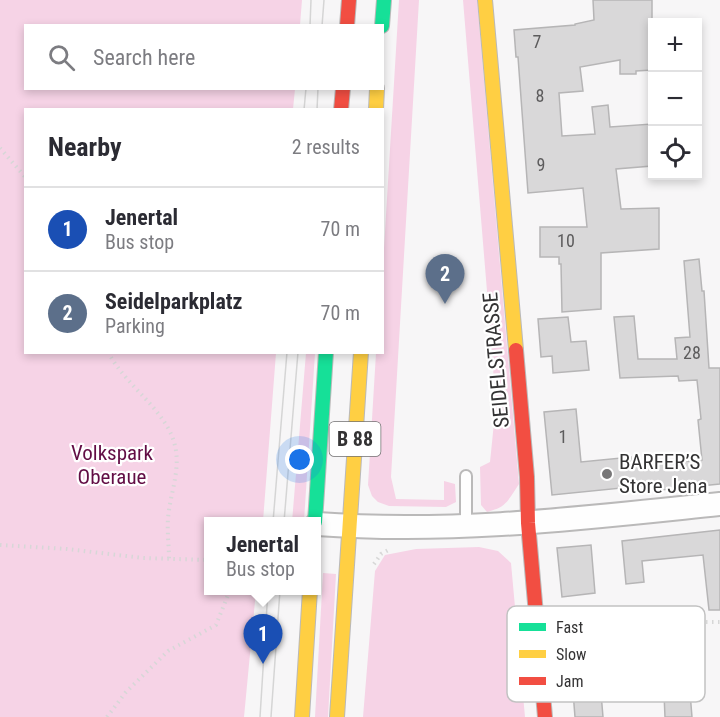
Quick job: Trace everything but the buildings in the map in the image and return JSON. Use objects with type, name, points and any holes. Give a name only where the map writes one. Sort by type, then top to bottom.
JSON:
[{"type":"main road","points":[[347,24],[349,0]]},
{"type":"main road","points":[[382,24],[384,0]]},
{"type":"main road","name":"SEIDELSTRASSE","points":[[485,0],[527,477],[528,523],[535,606]]},
{"type":"main road","points":[[341,108],[343,90]]},
{"type":"main road","points":[[376,108],[377,90]]},
{"type":"main road","name":"B 88","points":[[316,517],[326,354]]},
{"type":"main road","name":"B 88","points":[[337,717],[361,354]]},
{"type":"main road","points":[[302,717],[310,595]]},
{"type":"main road","name":"SEIDELSTRASSE","points":[[544,702],[545,717]]},
{"type":"street","points":[[321,523],[350,526],[466,527],[720,504]]},
{"type":"lane","points":[[466,476],[466,527]]},
{"type":"path","points":[[0,148],[24,176]]},
{"type":"path","points":[[109,354],[117,370],[168,428],[175,448],[177,474],[168,518],[169,560]]},
{"type":"path","points":[[0,545],[67,549],[169,560],[204,560]]},
{"type":"path","points":[[107,717],[126,692],[168,651],[216,626],[228,595]]},
{"type":"green space","name":"Volkspark Oberaue","points":[[0,0],[302,0],[300,24],[24,24],[24,90],[295,90],[293,108],[24,108],[24,354],[276,354],[263,517],[204,517],[204,595],[256,595],[244,717],[0,717]]},
{"type":"green space","points":[[399,0],[419,0],[391,477],[396,499],[444,500],[444,481],[455,484],[456,502],[446,507],[389,506],[378,502],[372,496],[368,485],[376,354],[384,354],[384,248]]},
{"type":"green space","points":[[463,0],[477,0],[519,484],[503,505],[487,512],[481,505],[480,467],[490,462],[495,413],[493,364]]},
{"type":"green space","points":[[306,354],[315,354],[304,517],[292,517]]},
{"type":"green space","points":[[479,547],[498,551],[511,563],[515,606],[507,606],[507,702],[524,702],[525,717],[363,717],[375,571],[385,555],[416,549]]},
{"type":"green space","points":[[323,573],[336,574],[328,717],[315,717]]},
{"type":"tram line","points":[[310,24],[311,0]]},
{"type":"tram line","points":[[322,24],[324,0]]},
{"type":"tram line","points":[[304,108],[306,90]]},
{"type":"tram line","points":[[317,108],[318,90]]},
{"type":"tram line","points":[[273,517],[287,354]]},
{"type":"tram line","points":[[284,517],[298,354]]},
{"type":"tram line","points":[[260,717],[268,595]]},
{"type":"tram line","points":[[271,717],[280,595]]},
{"type":"traffic: fast","points":[[382,24],[384,0]]},
{"type":"traffic: fast","points":[[315,517],[326,354]]},
{"type":"traffic: slow","points":[[485,0],[516,350]]},
{"type":"traffic: slow","points":[[376,108],[377,90]]},
{"type":"traffic: slow","points":[[337,717],[361,354]]},
{"type":"traffic: slow","points":[[302,717],[310,595]]},
{"type":"traffic: jam","points":[[347,24],[349,0]]},
{"type":"traffic: jam","points":[[341,108],[343,90]]},
{"type":"traffic: jam","points":[[516,350],[535,606]]},
{"type":"traffic: jam","points":[[544,702],[545,717]]},
{"type":"place","name":"Seidelparkplatz","points":[[445,304]]},
{"type":"place","name":"BARFER’S Store Jena","points":[[607,474]]},
{"type":"place","name":"Jenertal","points":[[263,664]]}]
